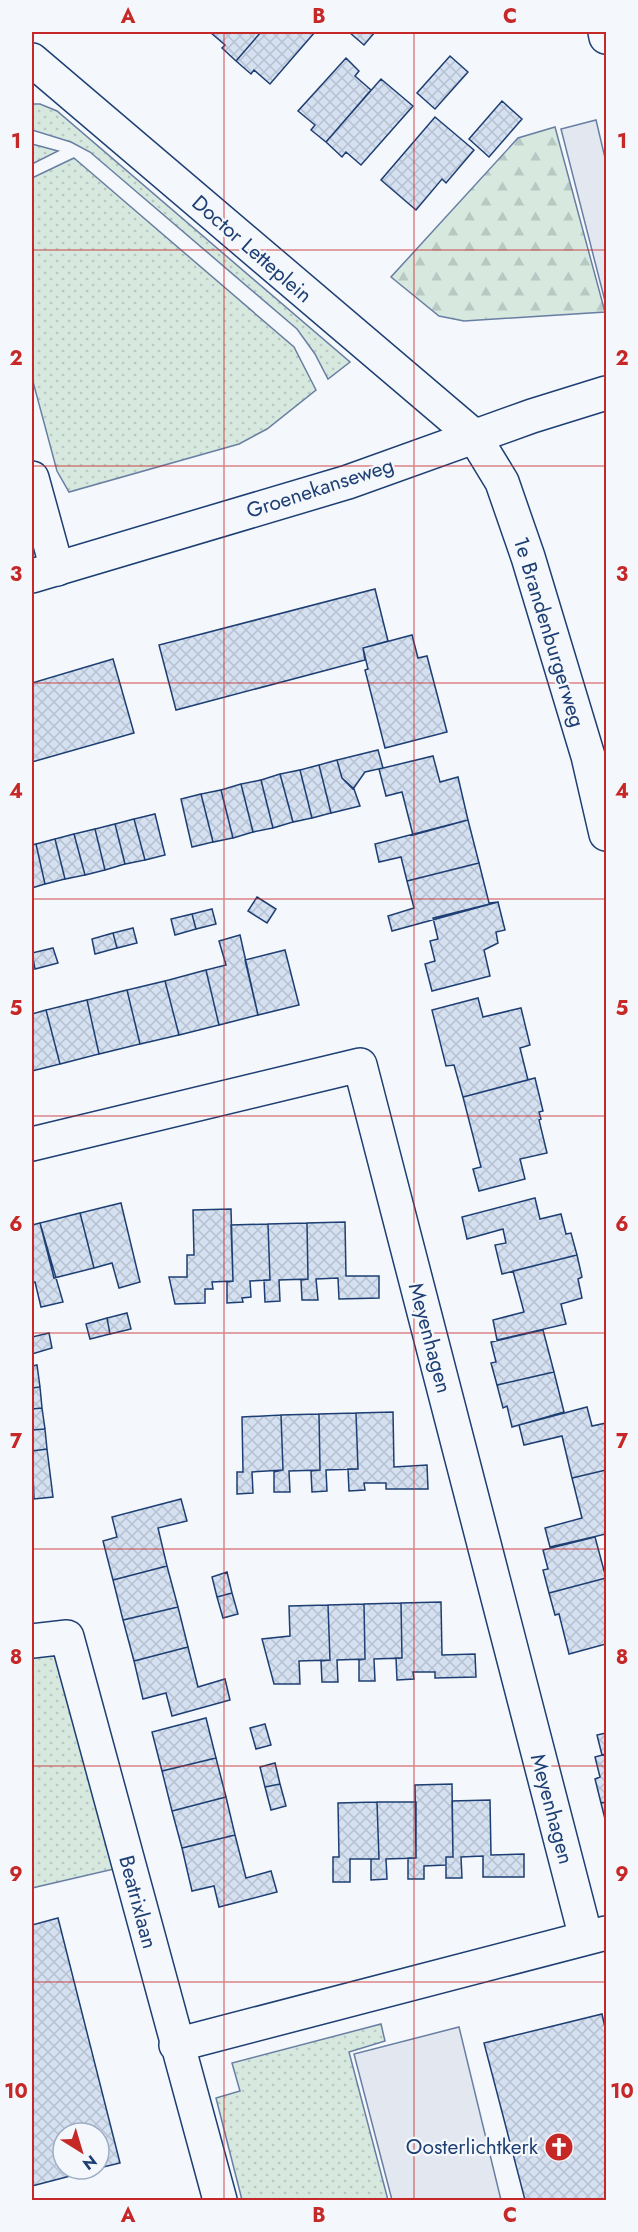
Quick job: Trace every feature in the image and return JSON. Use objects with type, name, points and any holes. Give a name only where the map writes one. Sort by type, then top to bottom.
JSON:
[{"type":"street","points":[[605,32],[606,37]]},
{"type":"street","name":"Doctor Letteplein","points":[[32,60],[474,436]]},
{"type":"street","name":"Groenekanseweg","points":[[44,572],[348,482],[474,436],[606,393]]},
{"type":"street","name":"1e Brandenburgerweg","points":[[474,436],[501,482],[528,557],[588,756],[606,834]]},
{"type":"street","points":[[32,478],[44,572]]},
{"type":"street","name":"Meyenhagen","points":[[32,1144],[360,1065],[596,1936],[176,2045]]},
{"type":"street","name":"Beatrixlaan","points":[[32,1641],[67,1637],[176,2045],[220,2200]]},
{"type":"green space","points":[[32,104],[40,104],[57,111],[350,362],[328,379],[315,354],[297,329],[90,152],[71,142],[32,130]]},
{"type":"green space","points":[[555,127],[605,312],[464,321],[439,316],[391,277],[518,138]]},
{"type":"green space","points":[[32,144],[58,151],[32,164]]},
{"type":"green space","points":[[74,158],[294,347],[316,390],[267,429],[239,444],[69,492],[57,471],[32,378],[32,178]]},
{"type":"green space","points":[[55,1646],[114,1869],[32,1888],[32,1647]]},
{"type":"green space","points":[[381,2024],[385,2041],[349,2052],[388,2200],[242,2200],[216,2098],[240,2091],[232,2063]]},
{"type":"shaded area","points":[[596,120],[606,162],[606,305],[561,129]]},
{"type":"shaded area","points":[[459,2027],[501,2200],[392,2200],[354,2054]]},
{"type":"building","points":[[210,32],[261,32],[236,61],[222,48],[225,45]]},
{"type":"building","points":[[261,32],[315,32],[270,84],[254,70],[251,74],[236,61]]},
{"type":"building","points":[[349,32],[375,32],[364,45]]},
{"type":"building","points":[[450,56],[468,72],[435,109],[417,93]]},
{"type":"building","points":[[346,58],[359,71],[355,76],[371,90],[326,142],[311,130],[315,125],[298,111]]},
{"type":"building","points":[[381,79],[413,106],[361,165],[346,152],[342,157],[326,142]]},
{"type":"building","points":[[502,101],[522,119],[489,157],[469,139]]},
{"type":"building","points":[[435,117],[474,150],[446,183],[442,179],[416,210],[381,180]]},
{"type":"building","points":[[375,589],[388,641],[363,648],[365,660],[176,710],[159,645]]},
{"type":"building","points":[[412,635],[418,658],[427,656],[447,732],[385,748],[365,670],[368,669],[363,648]]},
{"type":"building","points":[[113,659],[134,733],[32,762],[32,683]]},
{"type":"building","points":[[378,750],[383,768],[365,772],[353,789],[342,778],[337,760]]},
{"type":"building","points":[[433,756],[440,782],[458,777],[468,820],[413,835],[402,792],[386,796],[379,769]]},
{"type":"building","points":[[337,760],[342,778],[354,789],[360,806],[331,813],[319,765]]},
{"type":"building","points":[[319,765],[331,813],[312,818],[300,770]]},
{"type":"building","points":[[300,770],[312,818],[293,822],[280,774]]},
{"type":"building","points":[[280,774],[293,822],[273,828],[261,780]]},
{"type":"building","points":[[261,780],[273,828],[253,832],[241,784]]},
{"type":"building","points":[[241,784],[253,832],[233,838],[221,790]]},
{"type":"building","points":[[221,790],[233,838],[213,842],[201,794]]},
{"type":"building","points":[[201,794],[213,842],[192,847],[181,799]]},
{"type":"building","points":[[155,814],[165,855],[145,860],[134,819]]},
{"type":"building","points":[[134,819],[145,860],[125,864],[115,824]]},
{"type":"building","points":[[468,820],[479,863],[407,881],[401,857],[379,862],[375,844]]},
{"type":"building","points":[[115,824],[125,864],[105,870],[95,829]]},
{"type":"building","points":[[95,829],[105,870],[85,875],[74,834]]},
{"type":"building","points":[[74,834],[85,875],[65,879],[55,839]]},
{"type":"building","points":[[55,839],[65,879],[45,884],[36,844]]},
{"type":"building","points":[[36,844],[45,884],[32,888],[32,845]]},
{"type":"building","points":[[479,863],[489,903],[498,902],[392,931],[388,916],[414,908],[407,881]]},
{"type":"building","points":[[257,897],[276,909],[267,923],[248,911]]},
{"type":"building","points":[[498,902],[505,930],[496,932],[498,943],[484,950],[490,976],[432,991],[425,964],[435,961],[430,941],[438,939],[433,918]]},
{"type":"building","points":[[212,909],[216,924],[196,929],[192,914]]},
{"type":"building","points":[[192,914],[196,929],[175,935],[171,919]]},
{"type":"building","points":[[133,928],[137,943],[117,948],[113,933]]},
{"type":"building","points":[[113,933],[117,948],[95,954],[92,939]]},
{"type":"building","points":[[240,935],[258,1015],[219,1025],[206,970],[226,965],[219,941]]},
{"type":"building","points":[[53,948],[58,963],[35,969],[32,953]]},
{"type":"building","points":[[285,950],[299,1005],[258,1015],[245,960]]},
{"type":"building","points":[[206,970],[219,1025],[179,1035],[165,981]]},
{"type":"building","points":[[165,981],[179,1035],[140,1044],[127,990]]},
{"type":"building","points":[[127,990],[140,1044],[99,1054],[87,1000]]},
{"type":"building","points":[[478,998],[483,1017],[521,1008],[530,1045],[520,1048],[528,1080],[463,1097],[454,1065],[446,1066],[432,1010]]},
{"type":"building","points":[[87,1000],[99,1054],[60,1064],[46,1010]]},
{"type":"building","points":[[46,1010],[60,1064],[32,1071],[32,1014]]},
{"type":"building","points":[[535,1078],[543,1111],[539,1112],[541,1119],[539,1120],[547,1153],[520,1159],[525,1179],[479,1191],[473,1169],[481,1167],[463,1097]]},
{"type":"building","points":[[535,1198],[540,1219],[561,1214],[566,1234],[571,1233],[577,1255],[502,1274],[495,1245],[506,1243],[503,1229],[467,1239],[462,1217]]},
{"type":"building","points":[[121,1203],[140,1282],[119,1288],[112,1263],[94,1268],[80,1213]]},
{"type":"building","points":[[231,1209],[233,1281],[212,1282],[213,1289],[205,1289],[205,1303],[175,1304],[169,1277],[187,1277],[187,1255],[194,1255],[193,1210]]},
{"type":"building","points":[[80,1213],[94,1268],[54,1278],[40,1223]]},
{"type":"building","points":[[345,1222],[346,1276],[379,1276],[379,1298],[339,1299],[338,1278],[316,1279],[318,1300],[302,1300],[301,1280],[308,1279],[307,1223]]},
{"type":"building","points":[[40,1223],[63,1302],[41,1307],[35,1282],[32,1283],[32,1225]]},
{"type":"building","points":[[307,1223],[308,1279],[279,1280],[280,1301],[265,1302],[264,1280],[270,1280],[268,1224]]},
{"type":"building","points":[[268,1224],[270,1280],[250,1281],[251,1297],[242,1298],[243,1302],[227,1303],[227,1282],[233,1281],[231,1225]]},
{"type":"building","points":[[577,1255],[582,1277],[578,1279],[582,1298],[561,1304],[566,1324],[497,1340],[493,1320],[524,1312],[513,1271]]},
{"type":"building","points":[[127,1313],[131,1329],[110,1334],[107,1318]]},
{"type":"building","points":[[107,1318],[110,1334],[90,1339],[86,1324]]},
{"type":"building","points":[[543,1330],[554,1372],[497,1385],[491,1363],[496,1362],[491,1342]]},
{"type":"building","points":[[49,1333],[52,1348],[32,1354],[32,1337]]},
{"type":"building","points":[[37,1365],[40,1387],[32,1388],[32,1366]]},
{"type":"building","points":[[554,1372],[564,1412],[512,1427],[507,1406],[503,1408],[497,1385]]},
{"type":"building","points":[[40,1387],[42,1408],[32,1409],[32,1388]]},
{"type":"building","points":[[587,1407],[592,1426],[606,1423],[606,1470],[572,1478],[562,1436],[524,1445],[519,1425]]},
{"type":"building","points":[[42,1408],[45,1429],[32,1430],[32,1409]]},
{"type":"building","points":[[393,1412],[394,1467],[427,1465],[428,1489],[386,1489],[386,1483],[364,1483],[365,1490],[349,1491],[348,1469],[358,1469],[356,1413]]},
{"type":"building","points":[[356,1413],[358,1469],[326,1470],[327,1491],[312,1492],[311,1471],[320,1470],[319,1414]]},
{"type":"building","points":[[319,1414],[320,1470],[289,1471],[290,1492],[274,1492],[274,1472],[283,1470],[281,1415]]},
{"type":"building","points":[[281,1415],[283,1470],[252,1472],[253,1493],[237,1494],[237,1472],[243,1472],[242,1417]]},
{"type":"building","points":[[45,1429],[47,1449],[32,1451],[32,1430]]},
{"type":"building","points":[[47,1449],[53,1497],[34,1499],[32,1451]]},
{"type":"building","points":[[606,1470],[606,1534],[550,1547],[545,1528],[582,1518],[572,1478]]},
{"type":"building","points":[[32,1471],[34,1499],[32,1499]]},
{"type":"building","points":[[181,1499],[187,1521],[158,1528],[167,1566],[113,1580],[103,1541],[117,1537],[112,1517]]},
{"type":"building","points":[[595,1537],[606,1578],[549,1593],[543,1570],[548,1569],[543,1550]]},
{"type":"building","points":[[167,1566],[178,1607],[123,1620],[113,1580]]},
{"type":"building","points":[[227,1572],[232,1593],[217,1597],[212,1577]]},
{"type":"building","points":[[606,1578],[606,1644],[569,1654],[559,1614],[555,1615],[549,1593]]},
{"type":"building","points":[[232,1593],[238,1614],[223,1618],[217,1597]]},
{"type":"building","points":[[441,1602],[442,1655],[475,1654],[476,1677],[435,1678],[435,1672],[413,1672],[414,1679],[397,1680],[396,1658],[402,1658],[401,1603]]},
{"type":"building","points":[[401,1603],[402,1658],[374,1659],[375,1681],[359,1681],[359,1660],[365,1659],[364,1604]]},
{"type":"building","points":[[364,1604],[365,1659],[337,1660],[338,1682],[322,1682],[321,1661],[330,1660],[328,1605]]},
{"type":"building","points":[[328,1605],[330,1660],[299,1661],[300,1684],[274,1684],[262,1639],[290,1636],[289,1606]]},
{"type":"building","points":[[178,1607],[188,1647],[134,1661],[123,1620]]},
{"type":"building","points":[[188,1647],[198,1687],[225,1679],[230,1700],[172,1716],[166,1693],[143,1699],[134,1661]]},
{"type":"building","points":[[206,1718],[216,1758],[162,1771],[152,1732]]},
{"type":"building","points":[[265,1724],[271,1745],[256,1749],[250,1728]]},
{"type":"building","points":[[606,1733],[606,1754],[602,1755],[597,1735]]},
{"type":"building","points":[[606,1754],[606,1802],[601,1803],[595,1779],[600,1777],[595,1757]]},
{"type":"building","points":[[216,1758],[226,1797],[172,1811],[162,1771]]},
{"type":"building","points":[[275,1763],[280,1784],[265,1787],[260,1767]]},
{"type":"building","points":[[280,1784],[286,1806],[271,1810],[265,1787]]},
{"type":"building","points":[[452,1784],[453,1857],[446,1857],[446,1865],[424,1866],[424,1879],[408,1879],[408,1858],[416,1858],[415,1785]]},
{"type":"building","points":[[226,1797],[235,1835],[182,1848],[172,1811]]},
{"type":"building","points":[[490,1800],[491,1855],[524,1854],[524,1877],[483,1877],[483,1856],[461,1857],[462,1878],[446,1878],[446,1857],[453,1857],[452,1801]]},
{"type":"building","points":[[377,1802],[379,1859],[350,1859],[350,1882],[333,1882],[333,1857],[339,1857],[338,1803]]},
{"type":"building","points":[[377,1802],[416,1802],[416,1858],[386,1859],[387,1879],[371,1880],[371,1859],[379,1859]]},
{"type":"building","points":[[606,1802],[606,1823],[601,1803]]},
{"type":"building","points":[[235,1835],[246,1878],[271,1871],[277,1892],[219,1907],[214,1886],[192,1891],[182,1848]]},
{"type":"building","points":[[58,1918],[109,2121],[51,2121],[51,2181],[32,2186],[32,1925]]},
{"type":"building","name":"Oosterlichtkerk","points":[[602,2014],[606,2032],[606,2200],[525,2200],[484,2043]]},
{"type":"building","points":[[111,2127],[120,2163],[111,2165]]},
{"type":"place","name":"Oosterlichtkerk","points":[[559,2147]]}]
